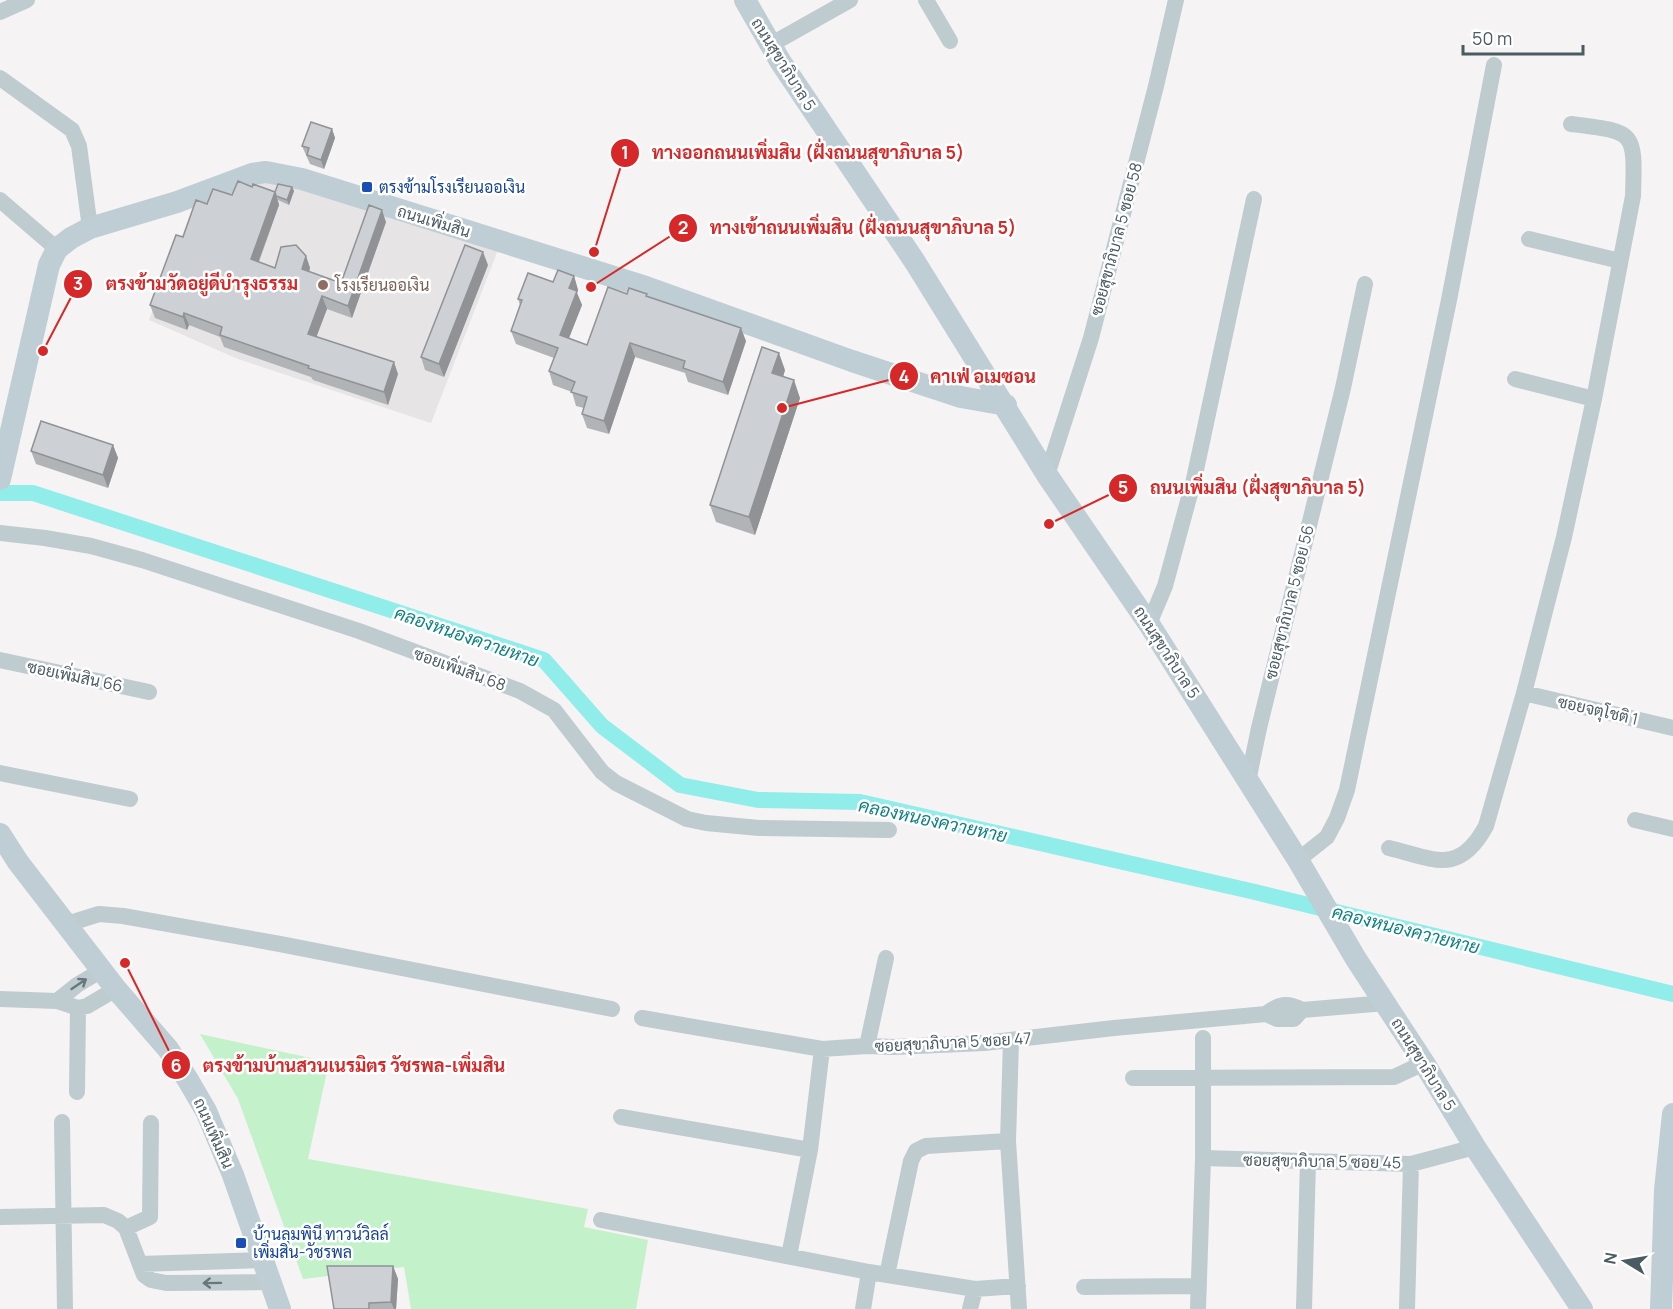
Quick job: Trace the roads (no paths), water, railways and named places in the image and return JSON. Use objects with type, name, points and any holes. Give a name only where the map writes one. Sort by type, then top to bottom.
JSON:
[{"type":"street","points":[[0,12],[27,0]]},
{"type":"street","name":"ถนนสุขาภิบาล 5","points":[[745,0],[770,45],[915,262],[1006,405],[1047,475],[1149,624],[1298,860],[1334,923],[1424,1063],[1474,1148],[1582,1309]]},
{"type":"street","points":[[770,45],[850,0]]},
{"type":"street","points":[[928,0],[950,40]]},
{"type":"street","name":"ซอยสุขาภิบาล 5 ซอย 58","points":[[1047,475],[1090,338],[1154,95],[1176,0]]},
{"type":"street","points":[[1298,860],[1327,837],[1347,790],[1449,300],[1494,65]]},
{"type":"street","points":[[0,78],[72,130],[79,146],[90,228]]},
{"type":"street","points":[[1389,848],[1442,861],[1453,860],[1476,842],[1486,826],[1554,576],[1594,399],[1633,196],[1631,144],[1625,134],[1613,129],[1571,124]]},
{"type":"street","name":"ถนนเพิ่มสิน","points":[[57,249],[90,228],[177,202],[252,174],[279,174],[646,287],[852,361],[962,397],[1006,405]]},
{"type":"street","points":[[1149,624],[1165,586],[1194,479],[1254,199]]},
{"type":"street","points":[[0,200],[57,249],[49,264],[0,477]]},
{"type":"street","points":[[1529,239],[1620,261]]},
{"type":"street","name":"ซอยสุขาภิบาล 5 ซอย 56","points":[[1248,781],[1258,728],[1343,388],[1365,284]]},
{"type":"street","points":[[1515,380],[1594,399]]},
{"type":"street","name":"ซอยเพิ่มสิน 68","points":[[0,533],[92,546],[142,560],[358,632],[520,691],[554,711],[602,772],[616,783],[687,819],[759,828],[889,830]]},
{"type":"street","name":"ซอยเพิ่มสิน 66","points":[[0,660],[149,692]]},
{"type":"street","name":"ซอยจตุโชติ 1","points":[[1524,693],[1673,728]]},
{"type":"street","points":[[0,773],[130,799]]},
{"type":"street","points":[[1635,820],[1673,829]]},
{"type":"street","name":"ถนนเพิ่มสิน","points":[[0,834],[18,862],[116,989],[168,1049],[207,1111],[233,1175],[280,1309]]},
{"type":"street","points":[[68,924],[99,914],[123,916],[280,944],[612,1009]]},
{"type":"street","points":[[867,1046],[886,958]]},
{"type":"street","points":[[57,1000],[76,985],[102,970]]},
{"type":"street","points":[[0,999],[57,1000],[78,1008],[87,1006],[116,989]]},
{"type":"street","name":"ซอยสุขาภิบาล 5 ซอย 47","points":[[642,1018],[822,1049],[1011,1041],[1114,1028],[1266,1014],[1276,1005],[1292,1005],[1302,1010],[1386,1003]]},
{"type":"street","points":[[77,1092],[78,1008]]},
{"type":"street","points":[[1198,1309],[1203,1158],[1203,1038]]},
{"type":"street","points":[[1011,1041],[1008,1141],[1020,1309]]},
{"type":"street","points":[[789,1256],[810,1150],[822,1049]]},
{"type":"street","points":[[1133,1078],[1394,1077],[1424,1063]]},
{"type":"street","points":[[1661,1309],[1665,1190],[1673,1114]]},
{"type":"street","points":[[621,1117],[810,1150]]},
{"type":"street","points":[[62,1122],[65,1309]]},
{"type":"street","points":[[126,1228],[150,1217],[151,1123]]},
{"type":"street","points":[[887,1275],[911,1161],[916,1151],[926,1146],[1008,1141]]},
{"type":"street","name":"ซอยสุขาภิบาล 5 ซอย 45","points":[[1203,1158],[1411,1164],[1474,1148]]},
{"type":"street","points":[[1304,1309],[1308,1161]]},
{"type":"street","points":[[1407,1309],[1411,1164]]},
{"type":"street","points":[[0,1217],[104,1215],[118,1221],[126,1228],[144,1275],[151,1280],[166,1283],[270,1282]]},
{"type":"street","points":[[601,1220],[869,1272],[975,1289],[1018,1286]]},
{"type":"street","points":[[140,1264],[262,1260]]},
{"type":"street","points":[[863,1309],[869,1272]]},
{"type":"street","points":[[1084,1287],[1198,1286]]},
{"type":"street","points":[[970,1309],[975,1289]]},
{"type":"waterway","name":"คลองหนองควายหาย","points":[[0,493],[33,493],[544,660],[602,726],[680,785],[758,800],[860,802],[1255,892],[1673,994]]},
{"type":"place","name":"ตรงข้ามโรงเรียนออเงิน","points":[[367,187]]},
{"type":"place","name":"ทางออกถนนเพิ่มสิน (ฝั่งถนนสุขาภิบาล 5)","points":[[594,252]]},
{"type":"place","name":"โรงเรียนออเงิน","points":[[323,285]]},
{"type":"place","name":"ทางเข้าถนนเพิ่มสิน (ฝั่งถนนสุขาภิบาล 5)","points":[[591,287]]},
{"type":"place","name":"ตรงข้ามวัดอยู่ดีบำรุงธรรม","points":[[43,351]]},
{"type":"place","name":"คาเฟ่ อเมซอน","points":[[782,408]]},
{"type":"place","name":"ถนนเพิ่มสิน (ฝั่งสุขาภิบาล 5)","points":[[1049,524]]},
{"type":"place","name":"ตรงข้ามบ้านสวนเนรมิตร วัชรพล-เพิ่มสิน","points":[[125,963]]},
{"type":"place","name":"บ้านลุมพินี ทาวน์วิลล์ เพิ่มสิน-วัชรพล","points":[[241,1243]]}]
